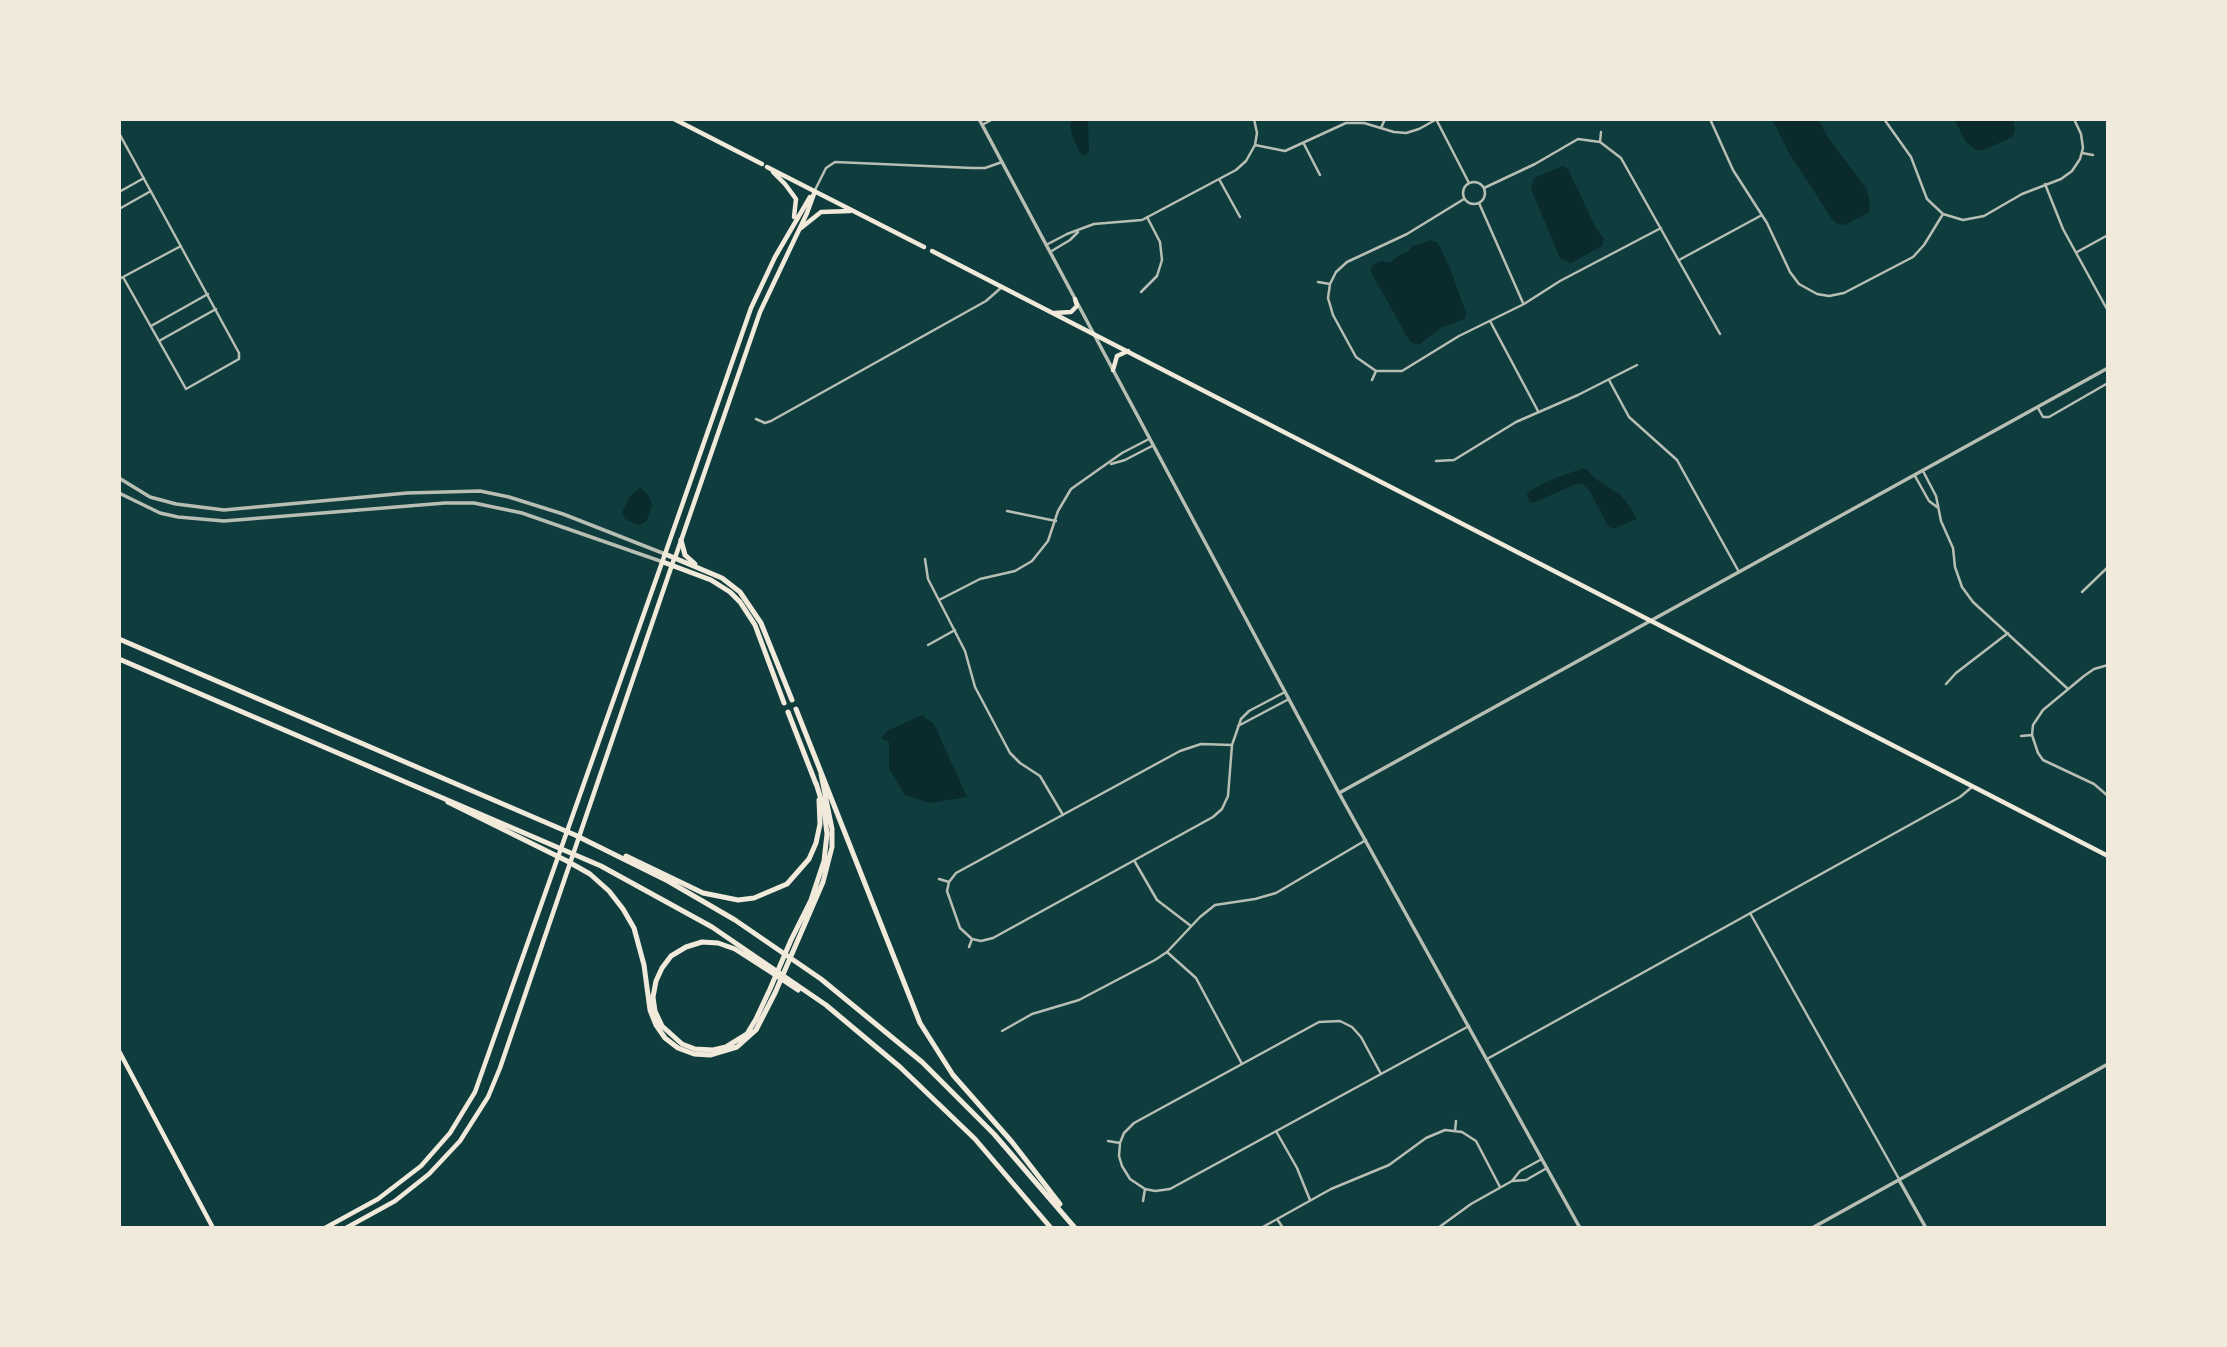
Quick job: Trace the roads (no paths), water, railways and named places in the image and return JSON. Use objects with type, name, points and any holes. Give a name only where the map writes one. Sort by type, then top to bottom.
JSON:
[{"type":"highway","points":[[681,540],[685,555],[706,571],[728,582],[750,604],[761,623],[792,700]]},
{"type":"highway","points":[[665,554],[673,562],[718,583],[745,607],[755,625],[784,703]]},
{"type":"highway","points":[[663,562],[706,571]]},
{"type":"highway","points":[[119,639],[609,851],[694,895],[735,920],[821,979],[922,1062],[1015,1156],[1075,1228]]},
{"type":"highway","points":[[119,659],[589,861],[640,886],[723,933],[825,1005],[900,1067],[1001,1167],[1051,1228]]},
{"type":"highway","points":[[796,709],[911,1001],[931,1042],[953,1075],[1055,1196],[1075,1228]]},
{"type":"highway","points":[[788,712],[816,783],[824,809],[827,834],[824,862],[794,942]]},
{"type":"highway","points":[[436,794],[458,809],[567,861],[590,874],[609,891],[623,909],[637,937],[650,1010],[656,1025],[665,1038],[678,1048],[694,1054],[710,1055],[737,1047],[756,1030],[823,882],[832,847],[831,816],[821,774]]},
{"type":"highway","points":[[609,851],[636,859],[703,893],[738,900],[754,898],[787,884],[809,859],[820,824],[816,783]]},
{"type":"highway","points":[[772,991],[747,1034],[726,1047],[713,1050],[695,1049],[671,1036],[662,1026],[653,997],[656,981],[671,956],[702,942],[718,943],[735,949],[825,1005]]},
{"type":"main road","points":[[674,119],[2108,856]]},
{"type":"main road","points":[[765,165],[785,184],[796,200],[791,227]]},
{"type":"main road","points":[[326,1228],[378,1199],[408,1178],[432,1155],[460,1119],[487,1063],[751,308],[791,227],[815,191]]},
{"type":"main road","points":[[346,1228],[395,1200],[429,1174],[460,1141],[480,1113],[500,1068],[760,312],[815,191]]},
{"type":"main road","points":[[798,231],[821,212],[853,211]]},
{"type":"main road","points":[[1054,313],[1071,312],[1077,306],[1075,299]]},
{"type":"main road","points":[[1113,370],[1117,356],[1129,351]]},
{"type":"main road","points":[[119,1051],[213,1228]]},
{"type":"street","points":[[979,119],[1339,793],[1580,1228]]},
{"type":"street","points":[[982,125],[993,119]]},
{"type":"street","points":[[1046,245],[1067,234],[1100,223],[1136,221],[1147,217],[1241,166],[1255,145],[1254,119]]},
{"type":"street","points":[[1381,128],[1385,119]]},
{"type":"street","points":[[1255,145],[1280,151],[1291,150],[1346,123],[1364,122],[1406,133],[1437,119],[1469,183]]},
{"type":"street","points":[[1710,119],[1733,170],[1762,215],[1794,278],[1817,295],[1844,293],[1905,261],[1924,245],[1942,214]]},
{"type":"street","points":[[1884,119],[1911,157],[1927,199],[1942,214],[1955,219],[1971,220],[2061,179],[2072,171],[2082,153],[2081,134],[2074,119]]},
{"type":"street","points":[[1600,142],[1601,132]]},
{"type":"street","points":[[119,133],[208,294],[239,353],[239,359],[186,389],[121,278],[181,246]]},
{"type":"street","points":[[1484,188],[1535,164],[1578,139],[1600,142],[1621,158],[1720,334]]},
{"type":"street","points":[[1304,144],[1320,175]]},
{"type":"street","points":[[2082,153],[2093,155]]},
{"type":"street","points":[[815,191],[826,169],[835,162],[972,169],[1002,162]]},
{"type":"street","points":[[119,192],[144,178]]},
{"type":"street","points":[[1219,179],[1241,218]]},
{"type":"street","points":[[1469,183],[1478,183],[1484,188],[1485,197],[1479,204],[1471,204],[1464,199],[1463,190],[1469,183]]},
{"type":"street","points":[[2045,184],[2058,218],[2108,311]]},
{"type":"street","points":[[119,209],[151,191]]},
{"type":"street","points":[[1464,199],[1407,234],[1347,262],[1336,272],[1330,284],[1328,298],[1333,315],[1356,357],[1376,371],[1402,371],[1422,357],[1661,228]]},
{"type":"street","points":[[1479,204],[1524,304]]},
{"type":"street","points":[[1679,260],[1762,215]]},
{"type":"street","points":[[1141,292],[1157,276],[1162,260],[1160,242],[1147,217]]},
{"type":"street","points":[[1050,252],[1070,240],[1080,230]]},
{"type":"street","points":[[2076,253],[2108,235]]},
{"type":"street","points":[[1318,282],[1330,284]]},
{"type":"street","points":[[756,419],[771,421],[975,308],[1002,287]]},
{"type":"street","points":[[151,326],[208,294]]},
{"type":"street","points":[[1815,300],[1817,295]]},
{"type":"street","points":[[159,341],[216,309]]},
{"type":"street","points":[[1490,321],[1538,412]]},
{"type":"street","points":[[1436,461],[1454,460],[1516,422],[1637,365]]},
{"type":"street","points":[[1339,793],[2108,369]]},
{"type":"street","points":[[1372,380],[1376,371]]},
{"type":"street","points":[[1609,380],[1629,417],[1677,460],[1739,572]]},
{"type":"street","points":[[2038,407],[2043,417],[2049,417],[2108,383]]},
{"type":"street","points":[[939,600],[980,579],[1015,571],[1032,561],[1048,541],[1064,499],[1071,489],[1122,453],[1149,439]]},
{"type":"street","points":[[1107,465],[1125,460],[1153,445]]},
{"type":"street","points":[[1923,471],[1936,496],[1962,587],[1973,602],[2068,690]]},
{"type":"street","points":[[1915,475],[1929,501],[1937,507]]},
{"type":"street","points":[[119,478],[150,497],[176,504],[224,510],[408,493],[480,491],[563,514],[665,554]]},
{"type":"street","points":[[119,493],[144,507],[169,515],[224,521],[474,503],[522,513],[663,562]]},
{"type":"street","points":[[1007,511],[1055,521]]},
{"type":"street","points":[[925,559],[928,579],[965,651],[975,687],[1010,753],[1040,776],[1063,815]]},
{"type":"street","points":[[2082,592],[2108,567]]},
{"type":"street","points":[[928,645],[955,630]]},
{"type":"street","points":[[1946,684],[1956,673],[2008,633]]},
{"type":"street","points":[[2108,665],[2094,669],[2038,716],[2032,735],[2043,760],[2094,784],[2108,796]]},
{"type":"street","points":[[1232,745],[1201,744],[1185,748],[956,873],[948,884],[949,897],[960,928],[972,939],[993,939],[1135,862],[1218,813],[1230,790],[1232,745],[1238,726],[1249,711],[1285,692]]},
{"type":"street","points":[[1238,726],[1289,699]]},
{"type":"street","points":[[2021,736],[2032,735]]},
{"type":"street","points":[[1487,1059],[1960,797],[1972,786]]},
{"type":"street","points":[[1002,1031],[1032,1014],[1079,1000],[1167,951],[1204,912],[1215,905],[1255,899],[1283,890],[1366,840]]},
{"type":"street","points":[[1135,862],[1157,900],[1191,926]]},
{"type":"street","points":[[939,878],[948,884]]},
{"type":"street","points":[[1750,913],[1926,1228]]},
{"type":"street","points":[[969,947],[972,939]]},
{"type":"street","points":[[1167,951],[1196,978],[1242,1064]]},
{"type":"street","points":[[1381,1074],[1357,1031],[1346,1023],[1331,1020],[1319,1022],[1134,1123],[1124,1133],[1119,1156],[1134,1183],[1156,1191],[1170,1189],[1469,1027]]},
{"type":"street","points":[[1812,1228],[2108,1064]]},
{"type":"street","points":[[1455,1131],[1456,1121]]},
{"type":"street","points":[[1261,1228],[1310,1200],[1389,1165],[1432,1135],[1445,1130],[1468,1135],[1476,1141],[1500,1187]]},
{"type":"street","points":[[1276,1131],[1297,1168],[1310,1200]]},
{"type":"street","points":[[1108,1141],[1120,1143]]},
{"type":"street","points":[[1512,1181],[1520,1171],[1542,1159]]},
{"type":"street","points":[[1438,1228],[1500,1187],[1512,1181],[1526,1180],[1547,1168]]},
{"type":"street","points":[[1143,1200],[1145,1189]]},
{"type":"street","points":[[1277,1219],[1283,1228]]},
{"type":"water","points":[[1073,119],[1088,119],[1089,151],[1085,156],[1080,153],[1072,136],[1070,125]]},
{"type":"water","points":[[1772,119],[1818,119],[1829,139],[1867,189],[1869,212],[1847,224],[1839,225],[1834,222],[1789,153]]},
{"type":"water","points":[[1954,119],[2013,119],[2015,132],[2012,137],[1984,150],[1976,150],[1966,142]]},
{"type":"water","points":[[1563,166],[1568,169],[1604,239],[1602,246],[1571,263],[1560,258],[1531,189],[1534,178]]},
{"type":"water","points":[[1431,240],[1438,243],[1466,313],[1465,319],[1442,327],[1420,344],[1415,344],[1410,342],[1370,270],[1374,264],[1381,261],[1390,263],[1413,246]]},
{"type":"water","points":[[1586,469],[1594,478],[1619,494],[1637,519],[1613,529],[1608,526],[1589,490],[1582,484],[1530,502],[1528,492],[1550,480]]},
{"type":"water","points":[[640,487],[649,496],[652,506],[646,522],[639,525],[625,519],[622,513],[630,496]]},
{"type":"water","points":[[922,715],[934,724],[967,797],[930,803],[905,795],[889,769],[889,742],[881,738],[889,730]]}]
